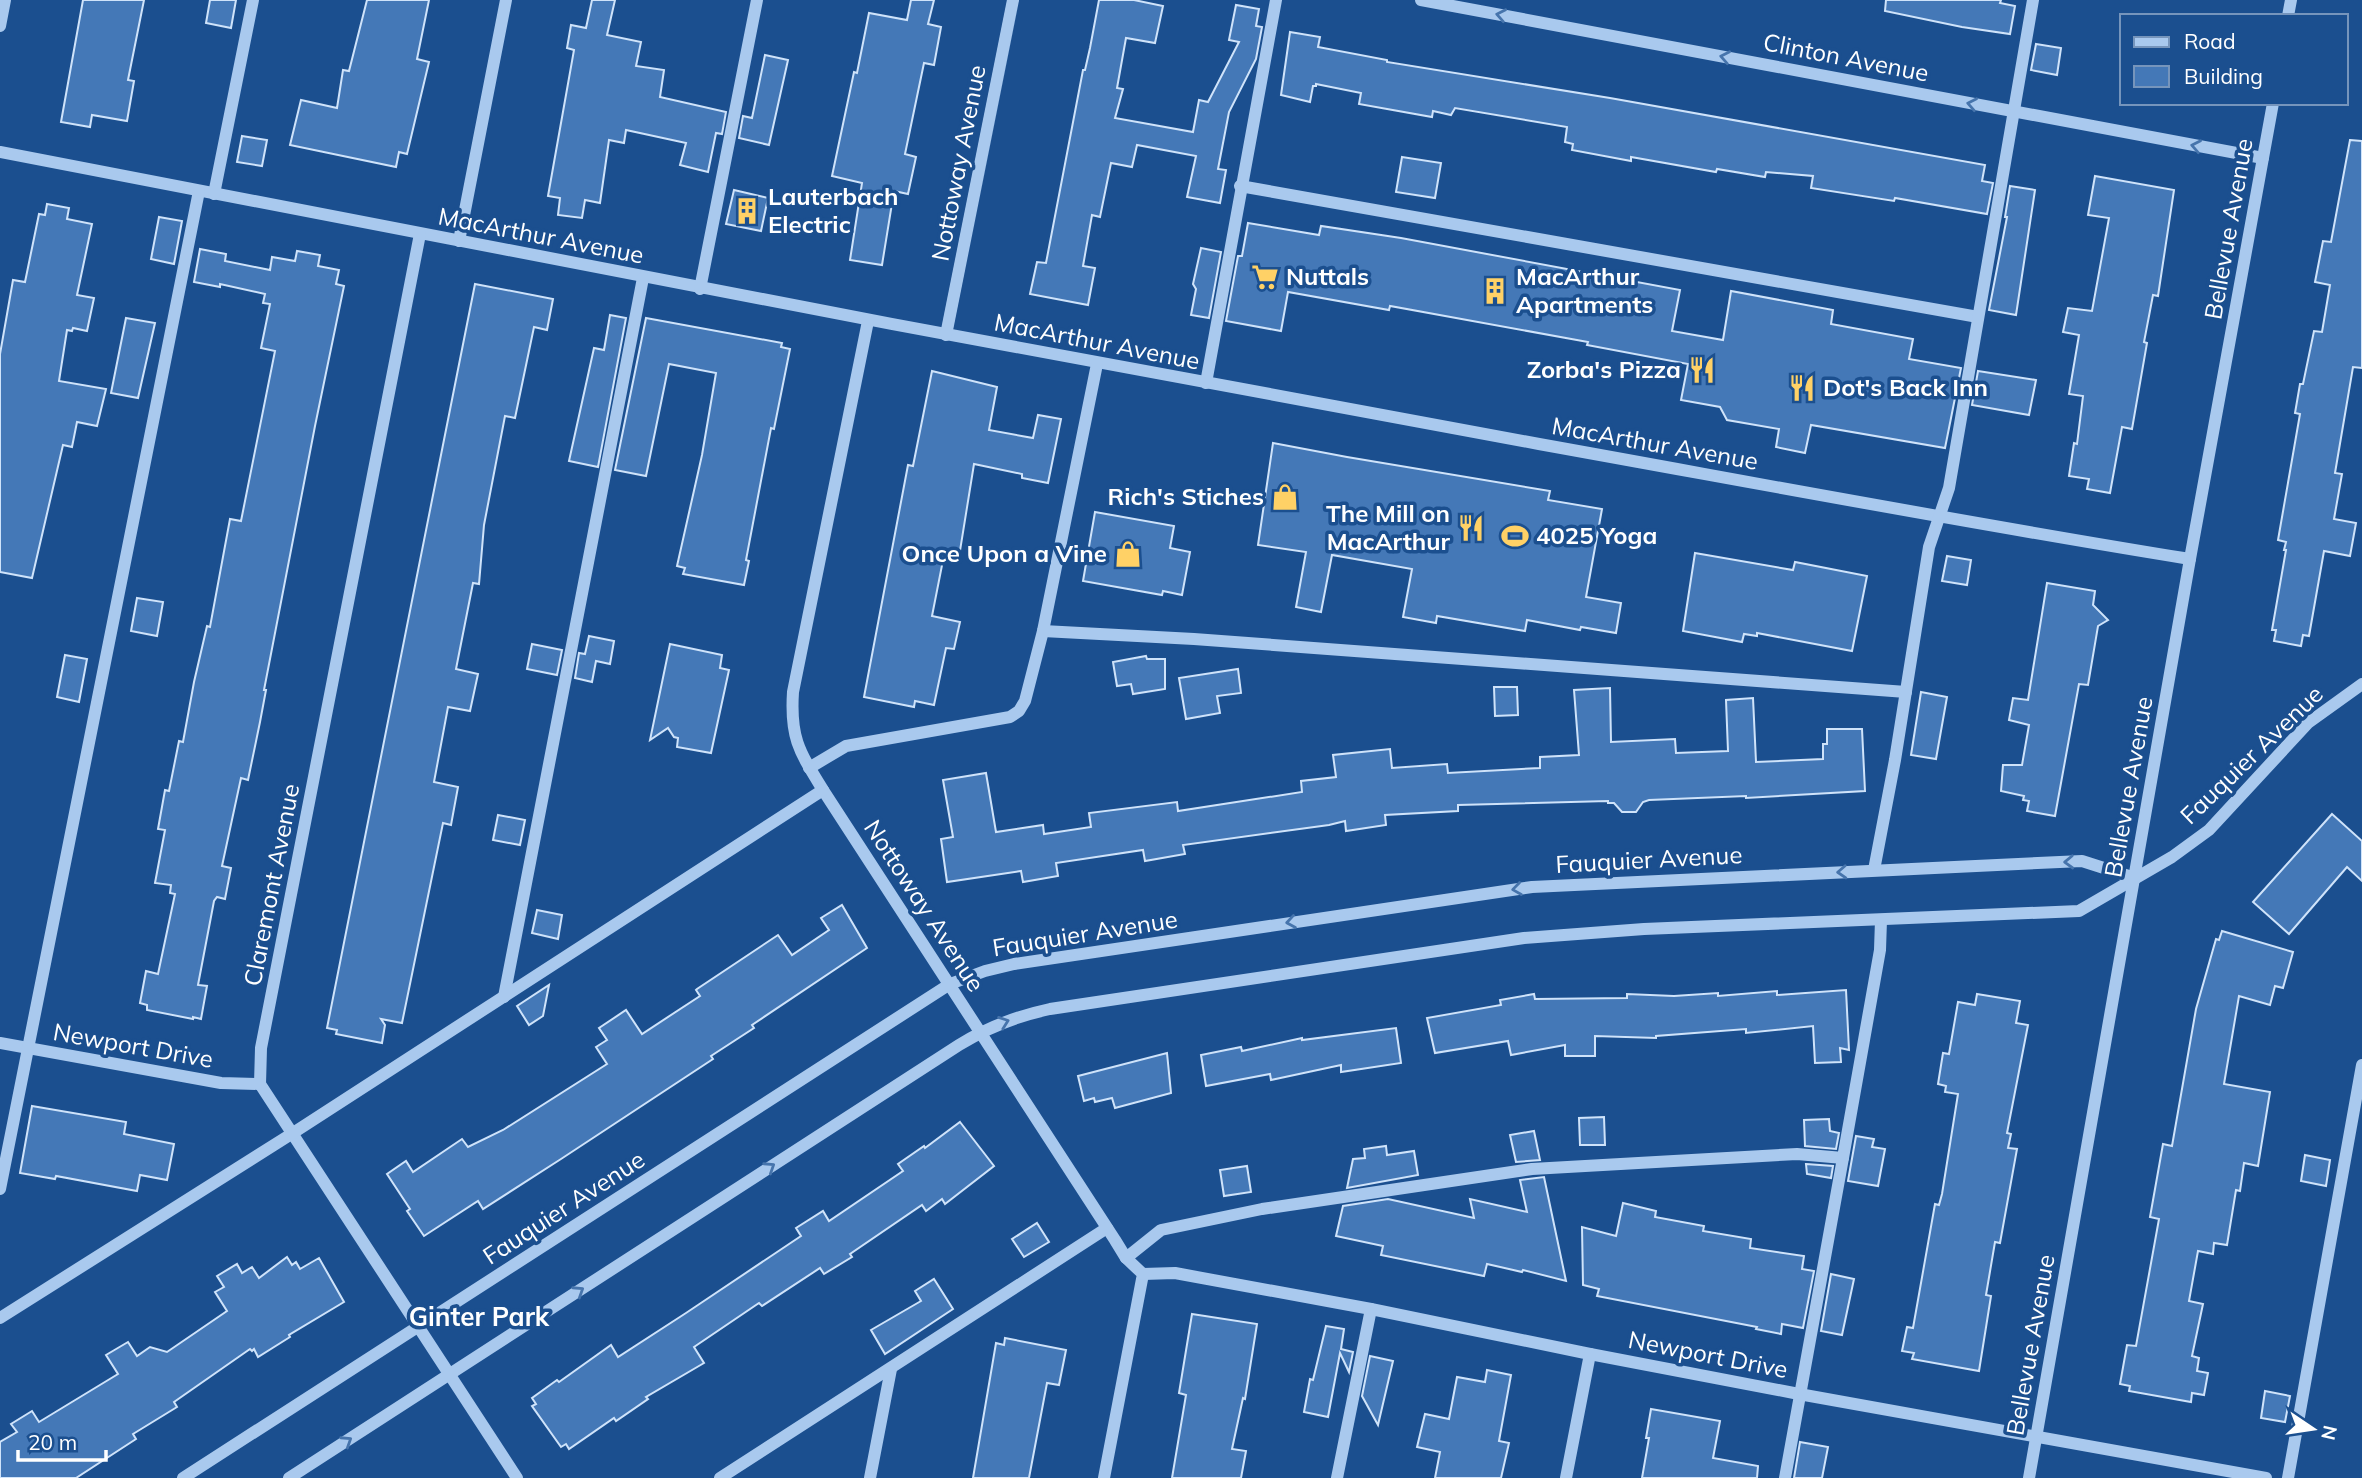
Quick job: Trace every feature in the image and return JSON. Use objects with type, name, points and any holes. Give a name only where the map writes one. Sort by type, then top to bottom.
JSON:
[{"type":"street","points":[[0,26],[5,0]]},
{"type":"street","points":[[214,194],[253,0]]},
{"type":"street","points":[[459,241],[506,0]]},
{"type":"street","points":[[700,289],[757,0]]},
{"type":"street","name":"Nottoway Avenue","points":[[946,335],[1013,0]]},
{"type":"street","points":[[1206,383],[1276,0]]},
{"type":"street","name":"Clinton Avenue","points":[[1421,0],[2263,158]]},
{"type":"street","points":[[1874,870],[1895,760],[1928,547],[1949,488],[2033,0]]},
{"type":"street","name":"Bellevue Avenue","points":[[2029,1478],[2190,558],[2273,105]]},
{"type":"street","name":"MacArthur Avenue","points":[[0,152],[1097,364],[1938,518],[2190,558]]},
{"type":"street","points":[[1240,186],[1978,317]]},
{"type":"street","points":[[0,1189],[199,191]]},
{"type":"street","name":"Claremont Avenue","points":[[260,1084],[261,1048],[420,234]]},
{"type":"street","points":[[504,997],[643,278]]},
{"type":"street","name":"Nottoway Avenue","points":[[868,321],[793,692],[794,736],[809,768],[1126,1258],[1143,1274]]},
{"type":"street","points":[[809,768],[846,746],[1010,717],[1019,711],[1025,701],[1043,631],[1097,364]]},
{"type":"street","points":[[1043,631],[1194,639],[1906,692]]},
{"type":"street","name":"Fauquier Avenue","points":[[289,1478],[981,1031],[1023,1015],[1050,1010],[1524,938],[1644,929],[2078,911],[2172,857],[2208,830],[2308,723],[2362,684]]},
{"type":"street","points":[[0,1318],[293,1133],[823,790]]},
{"type":"street","name":"Fauquier Avenue","points":[[183,1478],[950,984],[985,971],[1014,964],[1532,887],[2082,861],[2134,878]]},
{"type":"street","points":[[1785,1478],[1880,950],[1881,920]]},
{"type":"street","name":"Newport Drive","points":[[0,1042],[221,1083],[260,1084]]},
{"type":"street","points":[[2288,1478],[2362,1065]]},
{"type":"street","points":[[260,1084],[517,1478]]},
{"type":"street","points":[[1126,1258],[1161,1230],[1174,1227],[1262,1209],[1532,1170],[1797,1154],[1843,1158]]},
{"type":"street","points":[[720,1478],[1107,1228]]},
{"type":"street","name":"Newport Drive","points":[[1143,1274],[1175,1273],[1800,1394],[2266,1478]]},
{"type":"street","points":[[1104,1478],[1143,1274]]},
{"type":"street","points":[[1337,1478],[1371,1309]]},
{"type":"street","points":[[1566,1478],[1590,1354]]},
{"type":"street","points":[[870,1478],[891,1369]]},
{"type":"building","points":[[83,0],[144,0],[128,80],[134,81],[127,121],[92,115],[90,127],[61,122]]},
{"type":"building","points":[[210,0],[236,0],[231,28],[206,23]]},
{"type":"building","points":[[367,0],[429,0],[417,59],[429,62],[407,154],[399,152],[396,167],[290,145],[301,100],[337,108],[343,70],[349,71]]},
{"type":"building","points":[[592,0],[615,0],[607,35],[641,42],[636,66],[664,70],[660,97],[726,112],[722,134],[716,133],[708,172],[680,165],[686,143],[626,130],[624,143],[609,140],[600,203],[585,200],[582,218],[558,215],[560,198],[548,196],[574,50],[567,48],[571,25],[586,28]]},
{"type":"building","points":[[911,0],[934,0],[928,24],[941,27],[934,65],[924,63],[905,154],[916,157],[908,194],[894,191],[882,265],[850,260],[862,183],[832,176],[854,72],[857,73],[869,13],[907,20]]},
{"type":"building","points":[[1099,0],[1134,0],[1163,6],[1155,43],[1126,38],[1117,88],[1123,89],[1115,118],[1193,132],[1199,100],[1208,102],[1239,42],[1229,40],[1236,5],[1259,9],[1256,26],[1262,27],[1256,59],[1229,112],[1218,169],[1226,170],[1220,203],[1187,197],[1196,156],[1137,145],[1132,167],[1111,163],[1100,217],[1092,215],[1083,266],[1095,268],[1088,305],[1030,294],[1037,262],[1046,263]]},
{"type":"building","points":[[1886,0],[2001,0],[2000,3],[2015,6],[2010,34],[1885,11]]},
{"type":"building","points":[[1290,32],[1320,37],[1318,47],[1387,62],[1610,98],[1985,165],[1982,181],[1993,183],[1987,214],[1895,198],[1894,201],[1811,188],[1813,176],[1766,172],[1765,177],[1717,169],[1716,172],[1572,150],[1573,144],[1565,142],[1567,127],[1455,108],[1451,115],[1433,111],[1432,117],[1359,104],[1361,93],[1316,84],[1313,86],[1310,102],[1281,95]]},
{"type":"building","points":[[2036,44],[2061,48],[2057,75],[2031,70]]},
{"type":"building","points":[[765,55],[788,60],[769,145],[739,138],[743,116],[752,118]]},
{"type":"building","points":[[242,136],[267,140],[262,166],[237,162]]},
{"type":"building","points":[[2350,140],[2362,141],[2362,368],[2353,367],[2335,473],[2342,474],[2334,519],[2356,523],[2350,556],[2324,551],[2309,636],[2303,635],[2301,646],[2274,641],[2276,630],[2272,630],[2286,550],[2286,542],[2278,540],[2300,414],[2295,413],[2300,384],[2303,384],[2314,331],[2322,332],[2330,285],[2315,282],[2323,241],[2331,242]]},
{"type":"building","points":[[1402,157],[1441,163],[1435,198],[1396,192]]},
{"type":"building","points":[[2095,176],[2174,190],[2158,296],[2153,295],[2144,342],[2147,343],[2132,429],[2122,427],[2110,493],[2087,489],[2089,479],[2069,476],[2074,443],[2077,444],[2083,396],[2069,394],[2079,335],[2063,332],[2068,308],[2092,311],[2109,218],[2088,215]]},
{"type":"building","points":[[2010,186],[2035,190],[2016,315],[1989,310],[2007,217]]},
{"type":"building","name":"Lauterbach Electric","points":[[734,190],[768,198],[761,231],[726,224]]},
{"type":"building","points":[[47,204],[69,208],[67,219],[92,224],[77,295],[94,298],[87,331],[73,328],[72,331],[67,330],[59,381],[106,389],[97,426],[77,422],[72,447],[63,445],[32,578],[0,572],[0,354],[13,280],[25,282],[39,214],[45,215]]},
{"type":"building","points":[[159,217],[182,221],[174,264],[151,259]]},
{"type":"building","points":[[1248,223],[1319,235],[1321,226],[1401,238],[1680,290],[1672,331],[1723,340],[1731,291],[1833,310],[1831,324],[1913,339],[1909,359],[1961,368],[1945,448],[1811,425],[1805,453],[1776,447],[1779,429],[1727,420],[1720,407],[1681,400],[1688,364],[1587,345],[1588,342],[1390,306],[1389,310],[1288,292],[1281,331],[1226,321],[1238,256],[1242,256]]},
{"type":"building","points":[[1201,248],[1221,252],[1209,318],[1191,315],[1196,289],[1193,284]]},
{"type":"building","points":[[200,249],[226,254],[225,261],[270,270],[272,257],[295,261],[297,251],[320,255],[318,266],[339,270],[336,284],[344,286],[248,780],[241,778],[222,866],[231,868],[225,899],[217,897],[214,901],[198,985],[207,986],[201,1019],[193,1019],[147,1010],[147,1005],[140,1003],[146,971],[158,974],[175,894],[170,893],[171,885],[155,883],[165,830],[158,829],[165,790],[169,791],[179,741],[183,742],[207,626],[210,627],[230,519],[241,521],[275,351],[261,348],[270,304],[263,303],[265,294],[220,284],[220,287],[194,282]]},
{"type":"building","points":[[475,284],[553,299],[547,330],[534,327],[515,418],[505,416],[484,525],[479,584],[473,583],[456,669],[478,674],[470,711],[448,707],[434,782],[458,787],[451,825],[443,823],[402,1023],[381,1019],[385,1025],[382,1043],[336,1034],[337,1030],[327,1028]]},
{"type":"building","points":[[610,315],[626,318],[598,467],[569,461],[594,348],[604,350]]},
{"type":"building","points":[[126,318],[155,323],[138,398],[111,393]]},
{"type":"building","points":[[646,318],[782,343],[781,347],[790,349],[774,429],[771,428],[746,560],[749,561],[744,585],[683,574],[685,568],[677,566],[702,455],[716,373],[669,364],[646,476],[615,470]]},
{"type":"building","points":[[932,371],[997,387],[989,430],[1033,438],[1038,415],[1061,419],[1048,483],[1022,478],[1022,474],[974,464],[959,557],[944,555],[932,616],[960,622],[954,649],[946,648],[934,705],[915,701],[914,707],[864,697],[908,465],[913,466]]},
{"type":"building","points":[[1978,371],[2036,380],[2029,415],[1972,405]]},
{"type":"building","points":[[1273,443],[1550,491],[1548,500],[1602,509],[1586,597],[1621,603],[1616,633],[1581,627],[1580,630],[1527,620],[1525,631],[1437,616],[1436,623],[1403,617],[1412,569],[1332,555],[1321,612],[1296,607],[1306,552],[1258,545]]},
{"type":"building","name":"Once Upon a Vine","points":[[1095,512],[1174,526],[1170,548],[1190,552],[1182,595],[1163,591],[1162,595],[1083,581]]},
{"type":"building","points":[[1695,553],[1793,570],[1795,562],[1867,576],[1852,651],[1757,633],[1757,636],[1744,634],[1742,642],[1683,631]]},
{"type":"building","points":[[1947,556],[1971,560],[1967,585],[1942,581]]},
{"type":"building","points":[[2047,583],[2095,591],[2093,605],[2108,620],[2098,626],[2088,685],[2079,684],[2055,816],[2027,811],[2029,801],[2023,800],[2024,796],[2001,791],[2003,765],[2022,765],[2029,725],[2009,720],[2013,698],[2028,700]]},
{"type":"building","points":[[137,598],[163,602],[157,636],[131,631]]},
{"type":"building","points":[[589,636],[614,641],[610,664],[596,661],[592,682],[575,678],[579,653],[585,654]]},
{"type":"building","points":[[532,644],[562,650],[557,675],[527,669]]},
{"type":"building","points":[[670,644],[722,655],[720,668],[729,670],[711,753],[677,747],[678,738],[674,737],[668,728],[650,740]]},
{"type":"building","points":[[65,655],[87,659],[79,702],[57,697]]},
{"type":"building","points":[[1146,656],[1147,659],[1165,659],[1165,689],[1133,694],[1131,684],[1117,686],[1113,662]]},
{"type":"building","points":[[1238,669],[1241,693],[1217,696],[1220,713],[1186,719],[1179,678]]},
{"type":"building","points":[[1494,687],[1517,687],[1518,715],[1495,716]]},
{"type":"building","points":[[1610,688],[1611,742],[1675,739],[1676,753],[1728,751],[1726,700],[1753,698],[1756,762],[1823,759],[1827,729],[1862,729],[1865,791],[1649,800],[1643,802],[1636,812],[1622,812],[1614,803],[1608,801],[1458,805],[1458,811],[1385,815],[1386,825],[1346,831],[1345,821],[1183,845],[1185,854],[1145,861],[1143,850],[1056,863],[1058,876],[1023,882],[1021,871],[947,882],[941,839],[953,837],[943,780],[986,773],[996,832],[1043,825],[1044,834],[1091,827],[1089,813],[1177,802],[1178,811],[1302,792],[1301,781],[1336,777],[1333,755],[1390,749],[1392,768],[1447,764],[1448,773],[1540,768],[1540,757],[1579,755],[1574,690]]},
{"type":"building","points":[[1921,692],[1947,697],[1936,759],[1911,755]]},
{"type":"building","points":[[2332,814],[2362,841],[2362,881],[2347,867],[2289,934],[2253,902]]},
{"type":"building","points":[[498,815],[525,820],[520,845],[493,840]]},
{"type":"building","points":[[842,905],[867,948],[752,1025],[754,1028],[711,1056],[713,1059],[561,1159],[483,1209],[478,1201],[424,1236],[387,1174],[406,1161],[413,1172],[462,1139],[468,1147],[503,1130],[607,1064],[596,1047],[607,1040],[599,1028],[626,1010],[642,1034],[700,996],[697,989],[778,935],[792,955],[829,930],[821,918]]},
{"type":"building","points":[[537,910],[562,915],[558,939],[532,933]]},
{"type":"building","points":[[2222,931],[2293,952],[2283,988],[2275,986],[2270,1005],[2239,996],[2224,1084],[2270,1092],[2258,1166],[2244,1163],[2240,1191],[2236,1190],[2227,1245],[2214,1243],[2213,1254],[2198,1251],[2189,1301],[2203,1304],[2192,1356],[2199,1358],[2197,1371],[2208,1373],[2204,1395],[2192,1393],[2191,1402],[2129,1391],[2130,1386],[2120,1384],[2127,1345],[2136,1346],[2159,1219],[2150,1217],[2163,1144],[2172,1146],[2196,1009],[2216,939],[2219,940]]},
{"type":"building","points":[[549,985],[543,1016],[529,1025],[517,1006]]},
{"type":"building","points":[[1846,990],[1849,1050],[1840,1048],[1841,1062],[1815,1063],[1813,1026],[1746,1033],[1746,1029],[1656,1038],[1595,1036],[1595,1056],[1565,1056],[1565,1045],[1511,1055],[1508,1041],[1435,1053],[1427,1018],[1501,1005],[1500,1000],[1534,994],[1535,999],[1627,998],[1627,994],[1674,996],[1718,993],[1718,996],[1777,991],[1777,995]]},
{"type":"building","points":[[1977,994],[2020,1001],[2016,1023],[2028,1025],[2007,1133],[2011,1134],[2008,1148],[2017,1149],[2000,1243],[1995,1242],[1986,1295],[1991,1296],[1979,1371],[1912,1359],[1914,1353],[1902,1351],[1907,1327],[1913,1328],[1935,1204],[1939,1205],[1942,1194],[1958,1094],[1945,1092],[1946,1086],[1938,1084],[1943,1053],[1949,1054],[1958,1002],[1975,1005]]},
{"type":"building","points":[[1396,1028],[1401,1063],[1341,1072],[1341,1065],[1271,1080],[1270,1074],[1206,1086],[1201,1055],[1241,1047],[1242,1051],[1302,1038]]},
{"type":"building","points":[[1167,1053],[1171,1093],[1115,1108],[1112,1098],[1095,1102],[1094,1098],[1084,1101],[1078,1076]]},
{"type":"building","points":[[32,1106],[126,1122],[124,1134],[174,1144],[167,1180],[140,1175],[137,1191],[56,1176],[55,1179],[20,1173]]},
{"type":"building","points":[[1604,1117],[1605,1145],[1580,1145],[1579,1118]]},
{"type":"building","points":[[1829,1119],[1830,1131],[1839,1133],[1836,1149],[1805,1146],[1804,1120]]},
{"type":"building","points":[[960,1122],[994,1166],[945,1204],[942,1199],[926,1211],[922,1205],[850,1254],[852,1257],[824,1274],[820,1268],[762,1306],[759,1303],[694,1347],[704,1363],[646,1397],[648,1399],[616,1421],[614,1418],[569,1449],[566,1444],[561,1447],[532,1406],[536,1404],[532,1398],[611,1345],[618,1357],[801,1236],[796,1228],[823,1211],[829,1221],[903,1171],[898,1164]]},
{"type":"building","points":[[1534,1131],[1540,1160],[1516,1162],[1510,1135]]},
{"type":"building","points":[[1856,1136],[1874,1139],[1872,1147],[1885,1149],[1878,1186],[1848,1181]]},
{"type":"building","points":[[1386,1146],[1387,1155],[1414,1151],[1418,1175],[1347,1188],[1353,1159],[1365,1158],[1364,1149]]},
{"type":"building","points":[[2305,1155],[2330,1160],[2326,1186],[2301,1181]]},
{"type":"building","points":[[1806,1164],[1833,1166],[1831,1178],[1807,1174]]},
{"type":"building","points":[[1247,1166],[1251,1192],[1224,1196],[1220,1170]]},
{"type":"building","points":[[1544,1177],[1566,1281],[1487,1264],[1484,1276],[1381,1255],[1383,1246],[1336,1236],[1343,1206],[1388,1199],[1474,1218],[1470,1199],[1527,1212],[1520,1180]]},
{"type":"building","points":[[1623,1203],[1656,1211],[1655,1217],[1704,1226],[1703,1231],[1751,1239],[1750,1248],[1804,1256],[1802,1269],[1814,1271],[1803,1328],[1782,1324],[1781,1334],[1597,1296],[1599,1289],[1583,1285],[1582,1227],[1616,1236]]},
{"type":"building","points":[[1037,1223],[1049,1242],[1024,1257],[1012,1239]]},
{"type":"building","points":[[287,1257],[292,1265],[296,1262],[300,1269],[319,1258],[344,1302],[258,1357],[254,1349],[250,1349],[174,1402],[177,1407],[133,1434],[136,1439],[76,1478],[0,1478],[0,1442],[17,1432],[11,1424],[32,1411],[39,1422],[118,1374],[106,1355],[128,1342],[137,1356],[150,1347],[167,1352],[227,1311],[215,1292],[224,1287],[217,1276],[237,1264],[242,1273],[252,1267],[259,1278]]},
{"type":"building","points":[[1831,1274],[1854,1279],[1842,1335],[1821,1331]]},
{"type":"building","points":[[934,1279],[953,1309],[885,1354],[871,1330],[921,1301],[915,1291]]},
{"type":"building","points":[[1192,1314],[1257,1324],[1245,1399],[1243,1398],[1232,1449],[1246,1451],[1241,1478],[1172,1478],[1186,1395],[1179,1393]]},
{"type":"building","points":[[1326,1326],[1344,1329],[1341,1349],[1353,1352],[1349,1372],[1340,1353],[1328,1417],[1304,1412],[1310,1379],[1313,1380]]},
{"type":"building","points":[[1005,1338],[1066,1350],[1059,1385],[1047,1383],[1029,1478],[973,1478],[996,1343],[1004,1345]]},
{"type":"building","points":[[1370,1356],[1393,1361],[1378,1425],[1362,1396]]},
{"type":"building","points":[[1487,1370],[1511,1375],[1499,1441],[1509,1443],[1501,1478],[1435,1478],[1440,1452],[1417,1447],[1425,1414],[1449,1419],[1457,1377],[1485,1382]]},
{"type":"building","points":[[2265,1391],[2290,1396],[2285,1422],[2261,1418]]},
{"type":"building","points":[[1651,1409],[1720,1421],[1713,1458],[1758,1466],[1757,1478],[1642,1478]]},
{"type":"building","points":[[1800,1442],[1828,1447],[1822,1478],[1794,1478]]},
{"type":"place","name":"Lauterbach Electric","points":[[747,211]]},
{"type":"place","name":"Nuttals","points":[[1265,277]]},
{"type":"place","name":"MacArthur Apartments","points":[[1495,291]]},
{"type":"place","name":"Zorba's Pizza","points":[[1702,370]]},
{"type":"place","name":"Dot's Back Inn","points":[[1802,388]]},
{"type":"place","name":"Rich's Stiches","points":[[1285,497]]},
{"type":"place","name":"The Mill on MacArthur","points":[[1471,528]]},
{"type":"place","name":"4025 Yoga","points":[[1515,536]]},
{"type":"place","name":"Once Upon a Vine","points":[[1128,554]]},
{"type":"district","name":"Ginter Park","points":[[479,1317]]}]
